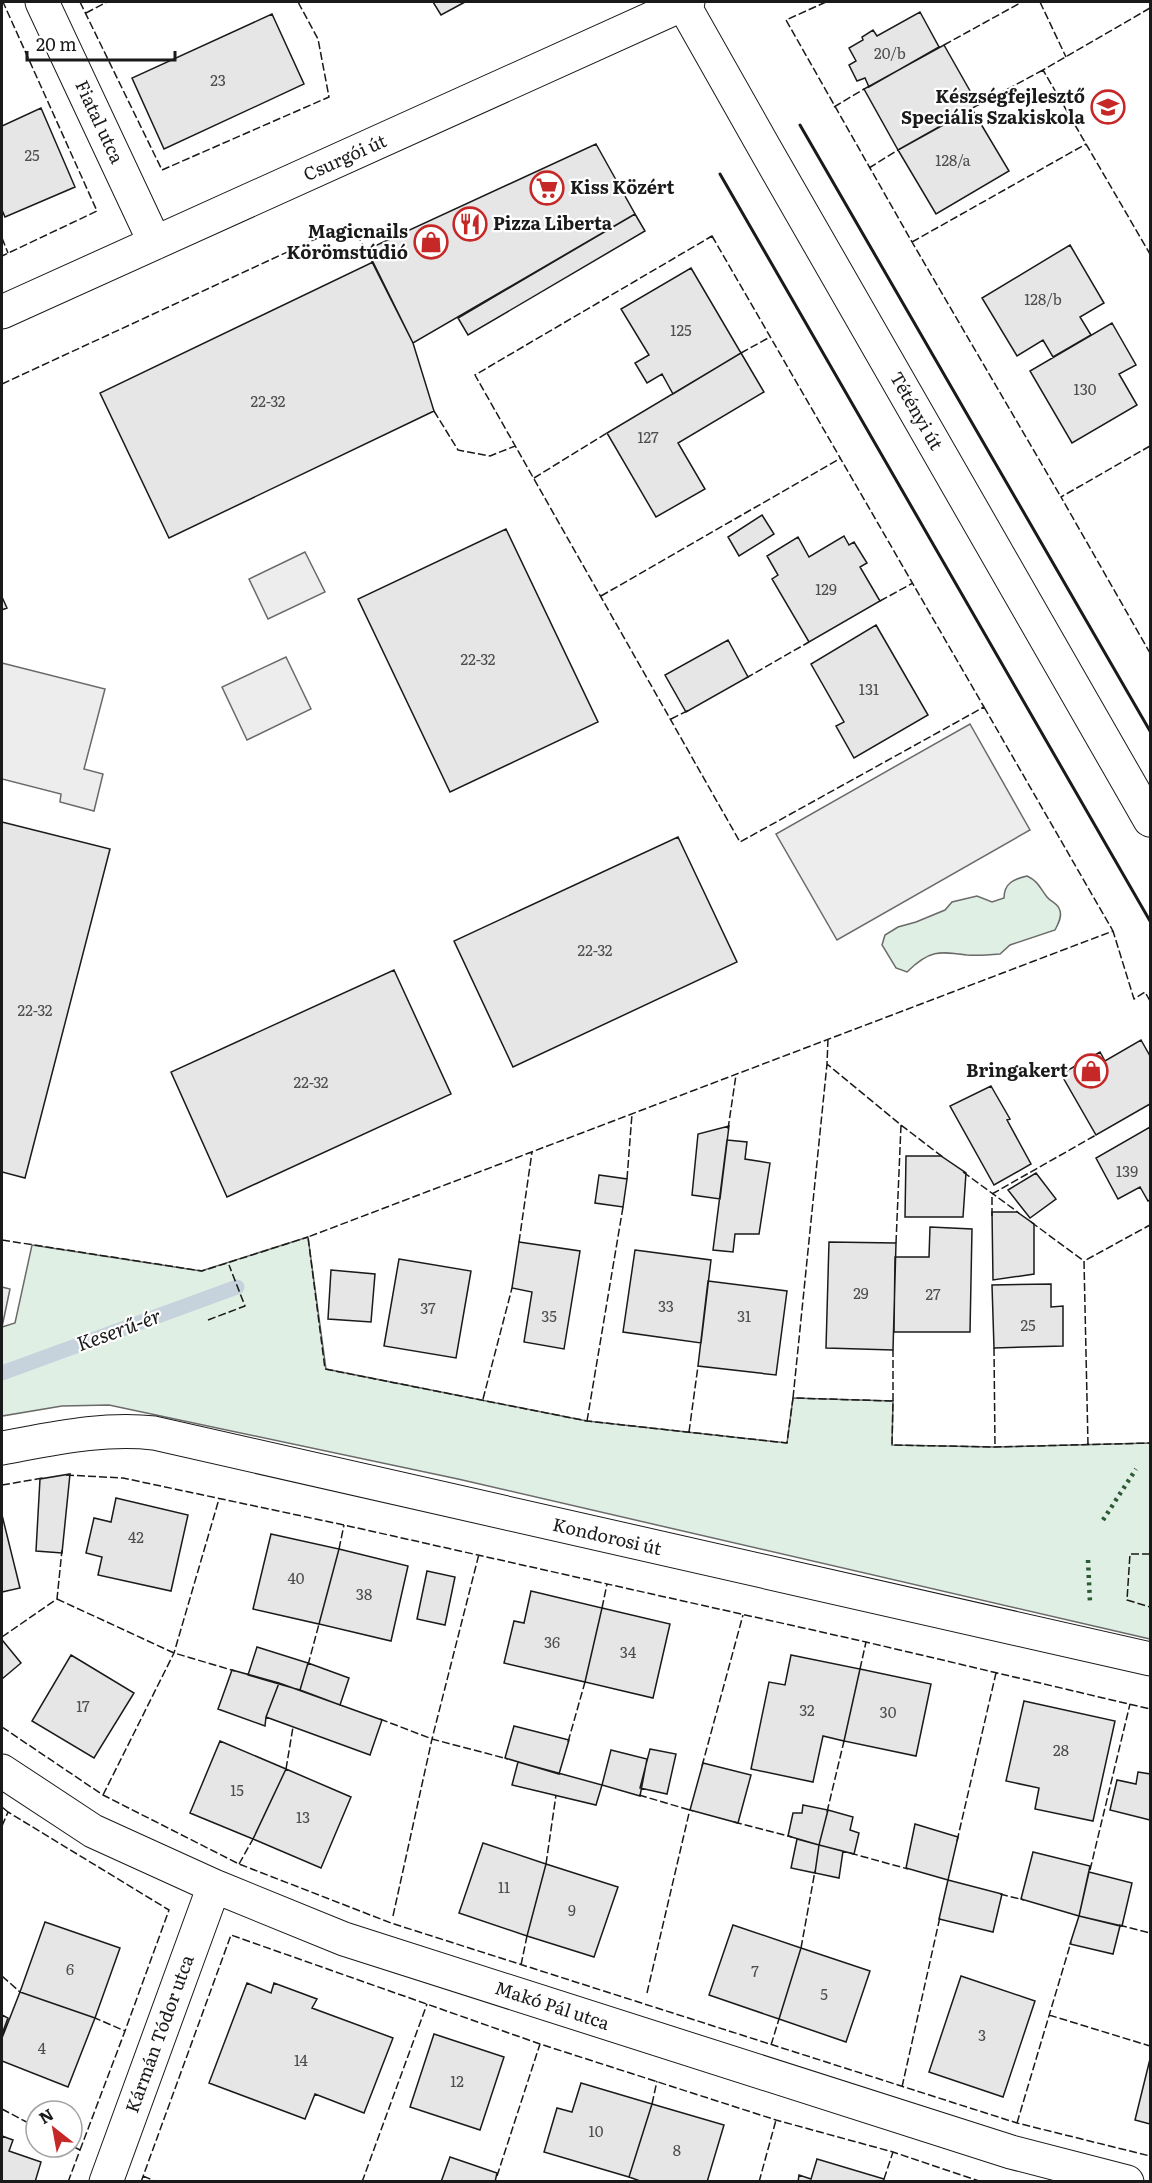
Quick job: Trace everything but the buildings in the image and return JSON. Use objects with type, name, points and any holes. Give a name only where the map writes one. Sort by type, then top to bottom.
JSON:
[{"type":"street","name":"Fiatal utca","points":[[42,2],[155,243]]},
{"type":"street","name":"Csurgói út","points":[[2,312],[684,2]]},
{"type":"street","name":"Tétényi út","points":[[684,2],[1150,820]]},
{"type":"street","name":"Kondorosi út","points":[[2,1448],[62,1437],[128,1430],[154,1433],[1150,1659]]},
{"type":"street","name":"Makó Pál utca","points":[[2,1771],[93,1831],[214,1886],[344,1939],[1011,2152],[1127,2181]]},
{"type":"street","name":"Kármán Tódor utca","points":[[106,2181],[214,1886]]},
{"type":"green space","points":[[1027,876],[1036,882],[1047,897],[1057,905],[1060,918],[1055,930],[1010,945],[1000,954],[935,954],[928,956],[907,972],[896,968],[882,945],[885,935],[898,927],[945,910],[952,902],[977,896],[992,902],[1004,898],[1004,893],[1011,882]]},
{"type":"green space","points":[[308,1237],[326,1369],[587,1421],[787,1443],[793,1398],[893,1401],[892,1445],[995,1447],[1150,1443],[1150,1639],[458,1479],[109,1405],[62,1406],[2,1416],[2,1327],[15,1323],[32,1245],[201,1271]]},
{"type":"shaded area","points":[[305,552],[325,592],[268,619],[249,579]]},
{"type":"shaded area","points":[[286,657],[311,709],[247,740],[222,687]]},
{"type":"shaded area","points":[[2,663],[105,689],[84,769],[103,774],[94,811],[60,802],[61,794],[2,779]]},
{"type":"shaded area","points":[[970,724],[1030,830],[837,940],[776,834]]},
{"type":"shaded area","points":[[2,1287],[10,1289],[2,1327]]},
{"type":"waterway","name":"Keserű-ér","points":[[2,1373],[237,1287]]},
{"type":"hedge","points":[[1103,1520],[1136,1469]]},
{"type":"hedge","points":[[1088,1560],[1090,1603]]},
{"type":"fence","points":[[80,2],[162,170],[329,97],[318,39],[298,2]]},
{"type":"fence","points":[[86,13],[107,2]]},
{"type":"fence","points":[[826,2],[786,20],[1061,497]]},
{"type":"fence","points":[[944,45],[1022,2]]},
{"type":"fence","points":[[1040,2],[1066,57]]},
{"type":"fence","points":[[2,3],[97,211],[2,256]]},
{"type":"fence","points":[[1150,8],[1043,70],[1150,254]]},
{"type":"fence","points":[[978,105],[1043,70]]},
{"type":"fence","points":[[834,107],[864,89]]},
{"type":"fence","points":[[912,242],[1086,144]]},
{"type":"fence","points":[[869,168],[898,150]]},
{"type":"fence","points":[[2,384],[350,223],[366,250]]},
{"type":"fence","points":[[712,236],[984,707],[740,842],[475,375],[712,236]]},
{"type":"fence","points":[[2,238],[8,253]]},
{"type":"fence","points":[[741,353],[770,337]]},
{"type":"fence","points":[[434,411],[458,450],[490,456],[515,446]]},
{"type":"fence","points":[[534,478],[607,433]]},
{"type":"fence","points":[[1150,446],[1061,497],[1150,653]]},
{"type":"fence","points":[[601,596],[841,458]]},
{"type":"fence","points":[[880,601],[913,583]]},
{"type":"fence","points":[[746,678],[809,642]]},
{"type":"fence","points":[[984,707],[1113,931]]},
{"type":"fence","points":[[671,719],[689,710]]},
{"type":"fence","points":[[1150,1001],[1145,992],[1134,999],[1113,931],[308,1237],[325,1369],[587,1421],[787,1443],[793,1398],[893,1401],[892,1445],[995,1447],[1150,1443]]},
{"type":"fence","points":[[828,1039],[827,1064],[944,1158]]},
{"type":"fence","points":[[793,1398],[827,1064]]},
{"type":"fence","points":[[728,1129],[736,1075]]},
{"type":"fence","points":[[627,1179],[632,1114]]},
{"type":"fence","points":[[896,1243],[901,1125]]},
{"type":"fence","points":[[992,1216],[992,1194],[1096,1135]]},
{"type":"fence","points":[[519,1242],[532,1152]]},
{"type":"fence","points":[[963,1172],[1019,1213]]},
{"type":"fence","points":[[587,1421],[623,1207]]},
{"type":"fence","points":[[1031,1222],[1084,1261]]},
{"type":"fence","points":[[1088,1445],[1084,1261],[1150,1225]]},
{"type":"fence","points":[[2,1240],[202,1271],[308,1237]]},
{"type":"fence","points":[[208,1320],[245,1306],[229,1265]]},
{"type":"fence","points":[[483,1399],[512,1288]]},
{"type":"fence","points":[[994,1348],[995,1447]]},
{"type":"fence","points":[[893,1350],[893,1401]]},
{"type":"fence","points":[[689,1432],[698,1366]]},
{"type":"fence","points":[[66,1475],[123,1478],[344,1525],[866,1642],[1150,1709]]},
{"type":"fence","points":[[2,1485],[43,1478]]},
{"type":"fence","points":[[103,1795],[174,1653],[219,1499]]},
{"type":"fence","points":[[339,1549],[344,1525]]},
{"type":"fence","points":[[2,1637],[57,1599],[62,1550]]},
{"type":"fence","points":[[393,1916],[432,1739],[479,1554]]},
{"type":"fence","points":[[1150,1554],[1130,1554],[1127,1600],[1150,1607]]},
{"type":"fence","points":[[602,1608],[607,1584]]},
{"type":"fence","points":[[57,1599],[174,1653],[235,1671]]},
{"type":"fence","points":[[702,1766],[743,1615]]},
{"type":"fence","points":[[308,1665],[319,1624]]},
{"type":"fence","points":[[860,1669],[866,1642]]},
{"type":"fence","points":[[957,1841],[996,1673]]},
{"type":"fence","points":[[568,1742],[585,1682]]},
{"type":"fence","points":[[1090,1870],[1130,1704]]},
{"type":"fence","points":[[380,1719],[432,1739],[508,1759]]},
{"type":"fence","points":[[2,1727],[103,1795],[239,1864],[391,1923],[1017,2123],[1150,2156]]},
{"type":"fence","points":[[286,1769],[293,1727]]},
{"type":"fence","points":[[827,1812],[844,1741]]},
{"type":"fence","points":[[546,1864],[556,1795]]},
{"type":"fence","points":[[639,1795],[693,1811]]},
{"type":"fence","points":[[2,1807],[8,1812]]},
{"type":"fence","points":[[647,1993],[690,1809]]},
{"type":"fence","points":[[2,1826],[8,1812],[169,1910],[125,2031]]},
{"type":"fence","points":[[734,1822],[792,1837]]},
{"type":"fence","points":[[239,1864],[253,1839]]},
{"type":"fence","points":[[850,1853],[908,1869]]},
{"type":"fence","points":[[801,1948],[815,1871]]},
{"type":"fence","points":[[1000,1894],[1024,1900]]},
{"type":"fence","points":[[902,2087],[940,1917]]},
{"type":"fence","points":[[1119,1925],[1150,1933]]},
{"type":"fence","points":[[141,2182],[231,1935],[540,2044],[776,2120],[893,2152],[982,2182]]},
{"type":"fence","points":[[521,1965],[527,1936]]},
{"type":"fence","points":[[1017,2123],[1071,1942]]},
{"type":"fence","points":[[2,1976],[20,1992]]},
{"type":"fence","points":[[362,2182],[427,2004]]},
{"type":"fence","points":[[1049,2015],[1150,2046]]},
{"type":"fence","points":[[84,2139],[125,2031],[95,2018]]},
{"type":"fence","points":[[771,2045],[779,2019]]},
{"type":"fence","points":[[497,2176],[540,2044]]},
{"type":"fence","points":[[652,2104],[657,2081]]},
{"type":"fence","points":[[2,2109],[24,2121]]},
{"type":"fence","points":[[759,2182],[776,2120]]},
{"type":"fence","points":[[884,2179],[893,2152]]},
{"type":"fence","points":[[68,2182],[77,2159]]},
{"type":"fence","points":[[143,2176],[157,2182]]},
{"type":"wall","points":[[800,125],[1150,731]]},
{"type":"wall","points":[[720,174],[1150,921]]},
{"type":"place","name":"Készségfejlesztő Speciális Szakiskola","points":[[1108,107]]},
{"type":"place","name":"Kiss Közért","points":[[547,188]]},
{"type":"place","name":"Pizza Liberta","points":[[470,224]]},
{"type":"place","name":"Magicnails Körömstúdió","points":[[431,242]]},
{"type":"place","name":"Bringakert","points":[[1091,1071]]}]
